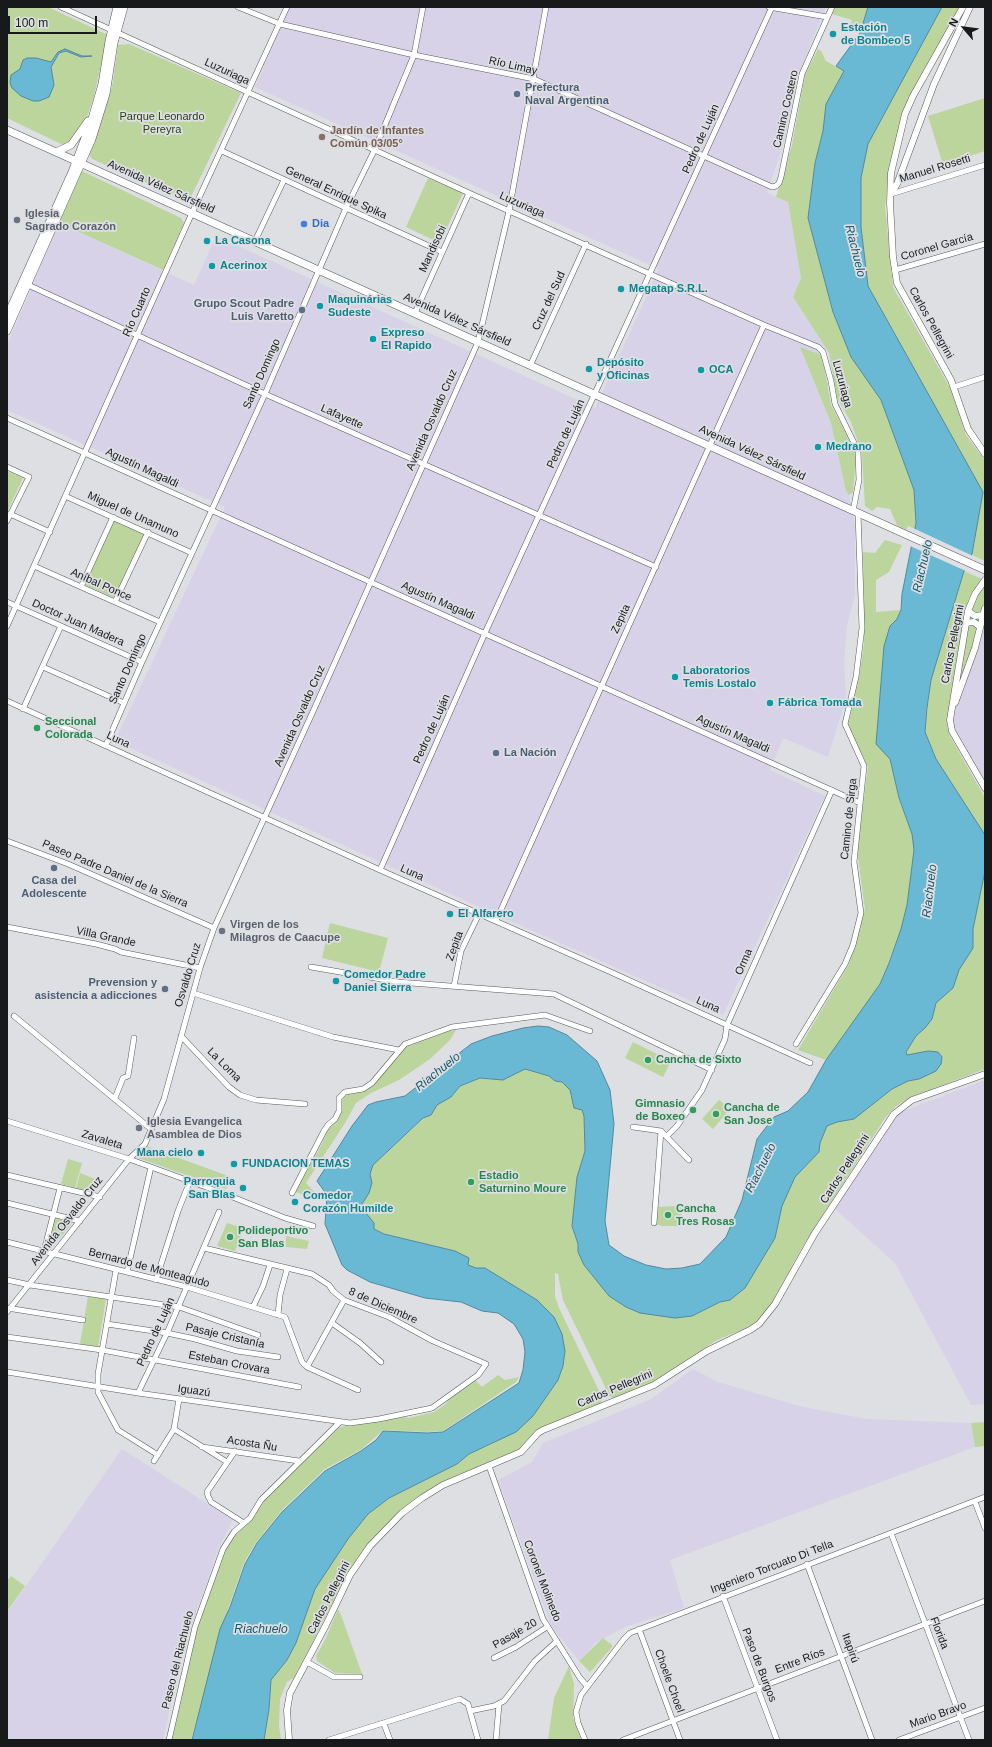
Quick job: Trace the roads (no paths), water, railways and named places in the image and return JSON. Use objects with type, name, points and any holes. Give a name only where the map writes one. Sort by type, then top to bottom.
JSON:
[{"type":"main road","points":[[7,331],[25,283],[79,162],[92,139],[106,94],[117,7]]},
{"type":"main road","points":[[79,162],[97,101],[114,31],[124,7]]},
{"type":"main road","points":[[56,152],[68,148],[75,142],[86,126],[97,101]]},
{"type":"main road","name":"Avenida Vélez Sársfield","points":[[7,130],[985,570]]},
{"type":"main road","points":[[7,316],[25,283]]},
{"type":"street","name":"Luzuriaga","points":[[61,7],[509,211],[651,273],[764,325],[818,346],[823,352],[832,381],[835,404],[858,451],[859,480],[855,512]]},
{"type":"street","name":"Río Limay","points":[[238,7],[280,24],[414,56],[534,79],[768,186]]},
{"type":"street","name":"Río Cuarto","points":[[7,626],[192,213],[222,151],[287,7]]},
{"type":"street","name":"Santo Domingo","points":[[106,745],[210,511],[266,394],[318,270],[346,208],[375,150],[414,56],[423,7]]},
{"type":"street","name":"Avenida Osvaldo Cruz","points":[[265,818],[478,342],[509,211],[546,7]]},
{"type":"street","points":[[769,7],[826,18]]},
{"type":"street","name":"Pedro de Luján","points":[[380,870],[485,633],[596,394],[772,7]]},
{"type":"street","name":"Camino Costero","points":[[768,186],[776,186],[781,177],[802,74],[832,7]]},
{"type":"street","name":"Carlos Pellegrini","points":[[963,7],[913,96],[905,114],[891,173],[890,203],[895,270],[900,288],[954,387],[968,430],[985,454]]},
{"type":"street","name":"Carlos Pellegrini","points":[[891,194],[897,184],[934,84],[970,7]]},
{"type":"street","name":"General Enrique Spika","points":[[222,151],[442,252]]},
{"type":"street","name":"Manuel Rosetti","points":[[891,194],[985,165]]},
{"type":"street","points":[[255,242],[284,180]]},
{"type":"street","name":"Mandisobi","points":[[414,313],[469,193]]},
{"type":"street","name":"Cruz del Sud","points":[[530,366],[586,244]]},
{"type":"street","name":"Coronel García","points":[[895,270],[985,244]]},
{"type":"street","name":"Lafayette","points":[[25,283],[266,394],[656,567]]},
{"type":"street","name":"Zepita","points":[[496,921],[764,325]]},
{"type":"street","points":[[954,387],[985,377]]},
{"type":"street","name":"Agustín Magaldi","points":[[7,418],[210,511],[450,619],[485,633],[860,803]]},
{"type":"street","points":[[7,467],[29,477],[7,521]]},
{"type":"street","name":"Miguel de Unamuno","points":[[65,496],[192,552]]},
{"type":"street","name":"Camino de Sirga","points":[[796,1044],[845,964],[853,945],[861,913],[854,862],[864,766],[845,724],[856,677],[862,628],[855,512]]},
{"type":"street","points":[[10,514],[50,532]]},
{"type":"street","points":[[82,587],[113,517]]},
{"type":"street","points":[[115,602],[148,532]]},
{"type":"street","name":"Aníbal Ponce","points":[[34,566],[160,622]]},
{"type":"street","name":"Carlos Pellegrini","points":[[985,580],[975,594],[968,611],[950,716],[952,731],[985,788]]},
{"type":"street","name":"Doctor Juan Madera","points":[[7,602],[142,662]]},
{"type":"street","points":[[968,611],[975,616],[984,612]]},
{"type":"street","name":"Carlos Pellegrini","points":[[950,716],[975,648],[984,612]]},
{"type":"street","points":[[965,623],[974,622],[980,627]]},
{"type":"street","points":[[23,709],[61,626]]},
{"type":"street","points":[[43,668],[124,703]]},
{"type":"street","name":"Luna","points":[[7,701],[810,1063]]},
{"type":"street","name":"Orma","points":[[667,1136],[677,1126],[702,1090],[712,1070],[725,1039],[727,1025],[832,790]]},
{"type":"street","name":"Osvaldo Cruz","points":[[145,1144],[164,1099],[200,968],[214,928],[265,818]]},
{"type":"street","name":"Paseo Padre Daniel de la Sierra","points":[[7,841],[68,864],[214,928]]},
{"type":"street","name":"Zepita","points":[[454,986],[461,951],[479,914]]},
{"type":"street","name":"Villa Grande","points":[[7,927],[96,944],[121,952],[200,968]]},
{"type":"street","points":[[311,967],[398,982],[554,994],[712,1070]]},
{"type":"street","points":[[193,993],[333,1037],[399,1050]]},
{"type":"street","points":[[292,1193],[324,1131],[335,1119],[339,1111],[339,1098],[345,1092],[363,1089],[372,1083],[405,1044],[452,1027],[545,1015],[590,1031]]},
{"type":"street","points":[[14,1016],[151,1129]]},
{"type":"street","name":"La Loma","points":[[181,1036],[229,1087],[240,1094],[256,1100],[306,1104]]},
{"type":"street","points":[[115,1098],[123,1078],[128,1076],[134,1038]]},
{"type":"street","name":"Carlos Pellegrini","points":[[289,1740],[286,1710],[288,1699],[350,1575],[360,1558],[383,1531],[402,1513],[443,1485],[521,1452],[538,1433],[543,1430],[654,1385],[707,1351],[759,1324],[775,1304],[815,1233],[894,1114],[912,1100],[985,1074]]},
{"type":"street","name":"Zavaleta","points":[[7,1121],[129,1159],[285,1218],[313,1226]]},
{"type":"street","points":[[633,1127],[661,1131],[689,1160]]},
{"type":"street","points":[[654,1223],[661,1131]]},
{"type":"street","name":"Avenida Osvaldo Cruz","points":[[8,1310],[30,1285],[129,1159],[145,1144]]},
{"type":"street","points":[[127,1272],[151,1167]]},
{"type":"street","points":[[7,1175],[100,1197]]},
{"type":"street","points":[[156,1280],[178,1212],[190,1181]]},
{"type":"street","points":[[44,1250],[60,1188]]},
{"type":"street","points":[[7,1203],[80,1221]]},
{"type":"street","name":"Pedro de Luján","points":[[138,1393],[167,1333],[219,1212]]},
{"type":"street","name":"Bernardo de Monteagudo","points":[[7,1242],[44,1250],[116,1270],[187,1287],[286,1317],[302,1362],[307,1367]]},
{"type":"street","name":"8 de Diciembre","points":[[204,1248],[312,1274],[329,1285],[333,1291],[344,1300],[389,1317],[433,1341],[486,1364]]},
{"type":"street","points":[[253,1307],[263,1286],[270,1265]]},
{"type":"street","points":[[278,1315],[280,1295],[287,1269]]},
{"type":"street","points":[[116,1270],[102,1350],[98,1392],[118,1430],[158,1455]]},
{"type":"street","points":[[7,1280],[30,1285],[179,1306],[258,1335]]},
{"type":"street","points":[[344,1300],[307,1367],[358,1390]]},
{"type":"street","points":[[8,1310],[83,1320]]},
{"type":"street","points":[[332,1323],[360,1343],[380,1362]]},
{"type":"street","name":"Pasaje Cristanía","points":[[107,1324],[194,1338],[237,1351],[278,1357]]},
{"type":"street","name":"Esteban Crovara","points":[[7,1336],[154,1359],[299,1388]]},
{"type":"street","name":"Iguazú","points":[[7,1372],[138,1393],[350,1423],[379,1419],[432,1408],[478,1375],[486,1364]]},
{"type":"street","points":[[154,1461],[174,1430],[179,1399]]},
{"type":"street","name":"Paseo del Riachuelo","points":[[169,1740],[195,1627],[223,1549],[234,1532],[250,1518],[261,1500],[340,1422]]},
{"type":"street","name":"Acosta Ñu","points":[[174,1430],[227,1462]]},
{"type":"street","name":"Acosta Ñu","points":[[202,1447],[299,1461]]},
{"type":"street","points":[[235,1451],[207,1492],[211,1502],[244,1523]]},
{"type":"street","name":"Coronel Molinedo","points":[[489,1466],[532,1589],[547,1627],[587,1686]]},
{"type":"street","name":"Ingeniero Torcuato Di Tella","points":[[587,1686],[627,1635],[639,1629],[722,1596],[985,1497]]},
{"type":"street","points":[[974,1502],[985,1528]]},
{"type":"street","name":"Florida","points":[[891,1533],[969,1740]]},
{"type":"street","name":"Itapirú","points":[[807,1564],[872,1740]]},
{"type":"street","name":"Paso de Burgos","points":[[722,1596],[777,1740]]},
{"type":"street","name":"Entre Ríos","points":[[623,1740],[985,1601]]},
{"type":"street","name":"Pasaje 20","points":[[494,1658],[516,1647],[547,1627]]},
{"type":"street","name":"Choele Choel","points":[[639,1629],[680,1740]]},
{"type":"street","points":[[470,1711],[499,1704],[508,1697],[538,1658],[557,1640]]},
{"type":"street","points":[[307,1662],[334,1677],[360,1677]]},
{"type":"street","points":[[585,1740],[578,1723],[576,1712],[577,1704],[587,1686]]},
{"type":"street","points":[[329,1740],[460,1699],[466,1701],[478,1740]]},
{"type":"street","points":[[496,1740],[499,1704]]},
{"type":"street","name":"Mario Bravo","points":[[899,1740],[985,1708]]},
{"type":"street","points":[[384,1724],[390,1740]]},
{"type":"water","name":"Riachuelo","points":[[868,7],[942,7],[868,144],[861,178],[861,227],[868,286],[983,492],[972,554],[964,571],[931,680],[925,732],[936,759],[985,835],[985,871],[973,929],[973,948],[959,970],[953,988],[936,1003],[932,1019],[916,1036],[906,1052],[907,1055],[928,1051],[938,1052],[942,1057],[941,1064],[936,1071],[919,1079],[908,1081],[892,1089],[854,1119],[837,1122],[827,1126],[820,1143],[819,1152],[795,1177],[782,1206],[775,1238],[745,1288],[730,1300],[720,1302],[692,1316],[675,1318],[640,1313],[626,1307],[609,1296],[584,1265],[578,1252],[578,1244],[572,1226],[577,1177],[585,1151],[584,1116],[582,1110],[574,1108],[570,1090],[562,1082],[555,1081],[549,1076],[525,1069],[503,1080],[480,1078],[460,1086],[451,1097],[437,1105],[431,1115],[423,1118],[373,1165],[370,1174],[372,1183],[369,1193],[362,1204],[366,1213],[374,1223],[374,1229],[384,1234],[455,1251],[469,1258],[468,1265],[476,1268],[485,1268],[537,1300],[554,1317],[562,1334],[565,1351],[563,1366],[558,1380],[533,1416],[516,1432],[469,1454],[457,1464],[389,1498],[368,1514],[348,1539],[315,1589],[296,1643],[287,1660],[271,1680],[269,1709],[264,1740],[192,1740],[220,1629],[230,1607],[245,1564],[257,1543],[282,1512],[325,1471],[361,1451],[376,1440],[383,1431],[427,1433],[443,1432],[519,1383],[523,1370],[525,1352],[523,1339],[514,1324],[498,1313],[482,1311],[461,1302],[425,1298],[370,1282],[347,1270],[342,1265],[325,1224],[327,1195],[317,1181],[352,1126],[368,1105],[405,1096],[471,1044],[492,1036],[523,1028],[538,1026],[549,1027],[567,1035],[597,1061],[610,1090],[614,1124],[605,1221],[609,1245],[624,1256],[646,1265],[666,1269],[682,1268],[700,1264],[726,1237],[742,1200],[757,1139],[774,1117],[788,1111],[808,1092],[826,1060],[880,984],[889,963],[901,929],[907,905],[914,850],[912,834],[899,798],[890,759],[876,744],[884,646],[890,626],[897,619],[901,610],[902,594],[916,523],[914,490],[881,400],[851,357],[833,312],[808,218],[815,163],[823,131],[826,104],[844,71],[836,66],[860,33]]},
{"type":"water","points":[[65,49],[82,56],[92,56],[81,57],[66,51],[59,53],[51,67],[54,85],[49,97],[39,101],[33,101],[21,96],[12,88],[10,83],[11,75],[20,69],[23,60],[27,58],[36,58],[51,62],[58,52]]},
{"type":"place","name":"Estación de Bombeo 5","points":[[833,34]]},
{"type":"place","name":"Prefectura Naval Argentina","points":[[517,94]]},
{"type":"place","name":"Jardín de Infantes Común 03/05°","points":[[322,137]]},
{"type":"place","name":"Iglesia Sagrado Corazón","points":[[17,220]]},
{"type":"place","name":"Dia","points":[[304,224]]},
{"type":"place","name":"La Casona","points":[[207,241]]},
{"type":"place","name":"Acerinox","points":[[212,266]]},
{"type":"place","name":"Megatap S.R.L.","points":[[621,289]]},
{"type":"place","name":"Maquinárias Sudeste","points":[[320,306]]},
{"type":"place","name":"Grupo Scout Padre Luis Varetto","points":[[302,310]]},
{"type":"place","name":"Expreso El Rapido","points":[[373,339]]},
{"type":"place","name":"Depósito y Oficinas","points":[[589,369]]},
{"type":"place","name":"OCA","points":[[701,370]]},
{"type":"place","name":"Medrano","points":[[818,447]]},
{"type":"place","name":"Laboratorios Temis Lostalo","points":[[675,677]]},
{"type":"place","name":"Fábrica Tomada","points":[[770,703]]},
{"type":"place","name":"Seccional Colorada","points":[[37,728]]},
{"type":"place","name":"La Nación","points":[[496,753]]},
{"type":"place","name":"Casa del Adolescente","points":[[54,868]]},
{"type":"place","name":"El Alfarero","points":[[450,914]]},
{"type":"place","name":"Virgen de los Milagros de Caacupe","points":[[222,931]]},
{"type":"place","name":"Comedor Padre Daniel Sierra","points":[[336,981]]},
{"type":"place","name":"Prevension y asistencia a adicciones","points":[[165,989]]},
{"type":"place","name":"Cancha de Sixto","points":[[648,1060]]},
{"type":"place","name":"Gimnasio de Boxeo","points":[[693,1110]]},
{"type":"place","name":"Cancha de San Jose","points":[[716,1114]]},
{"type":"place","name":"Iglesia Evangelica Asamblea de Dios","points":[[139,1128]]},
{"type":"place","name":"Mana cielo","points":[[201,1153]]},
{"type":"place","name":"FUNDACION TEMAS","points":[[234,1164]]},
{"type":"place","name":"Estadio Saturnino Moure","points":[[471,1182]]},
{"type":"place","name":"Parroquia San Blas","points":[[243,1188]]},
{"type":"place","name":"Comedor Corazón Humilde","points":[[295,1202]]},
{"type":"place","name":"Cancha Tres Rosas","points":[[668,1215]]},
{"type":"place","name":"Polideportivo San Blas","points":[[230,1237]]},
{"type":"park label","name":"Parque Leonardo Pereyra","points":[[162,123]]}]
